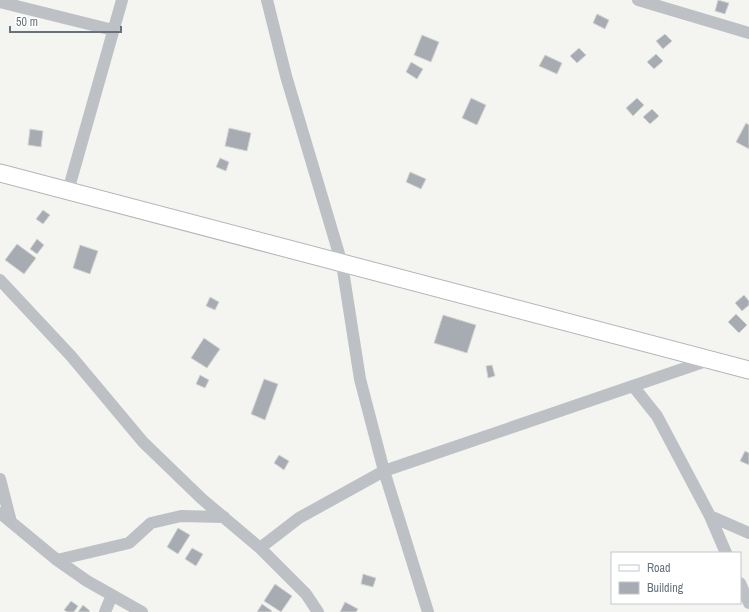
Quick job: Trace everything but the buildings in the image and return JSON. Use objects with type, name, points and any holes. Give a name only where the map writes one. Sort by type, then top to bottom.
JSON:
[{"type":"street","points":[[68,191],[122,0]]},
{"type":"street","points":[[267,0],[286,76],[342,264],[360,379],[384,471],[428,612]]},
{"type":"street","points":[[638,0],[749,33]]},
{"type":"street","points":[[0,2],[113,30]]},
{"type":"street","points":[[0,173],[749,370]]},
{"type":"street","points":[[0,280],[71,356],[143,442],[202,499],[260,548],[306,594],[318,612]]},
{"type":"street","points":[[260,548],[299,518],[384,471],[709,360]]},
{"type":"street","points":[[633,386],[657,416],[710,516],[726,552]]},
{"type":"street","points":[[0,479],[11,522]]},
{"type":"street","points":[[0,513],[57,560],[87,581],[142,612]]},
{"type":"street","points":[[57,560],[129,543],[151,523],[181,516],[224,518]]},
{"type":"street","points":[[710,516],[749,533]]},
{"type":"street","points":[[741,585],[749,604]]},
{"type":"street","points":[[105,612],[112,595]]}]
